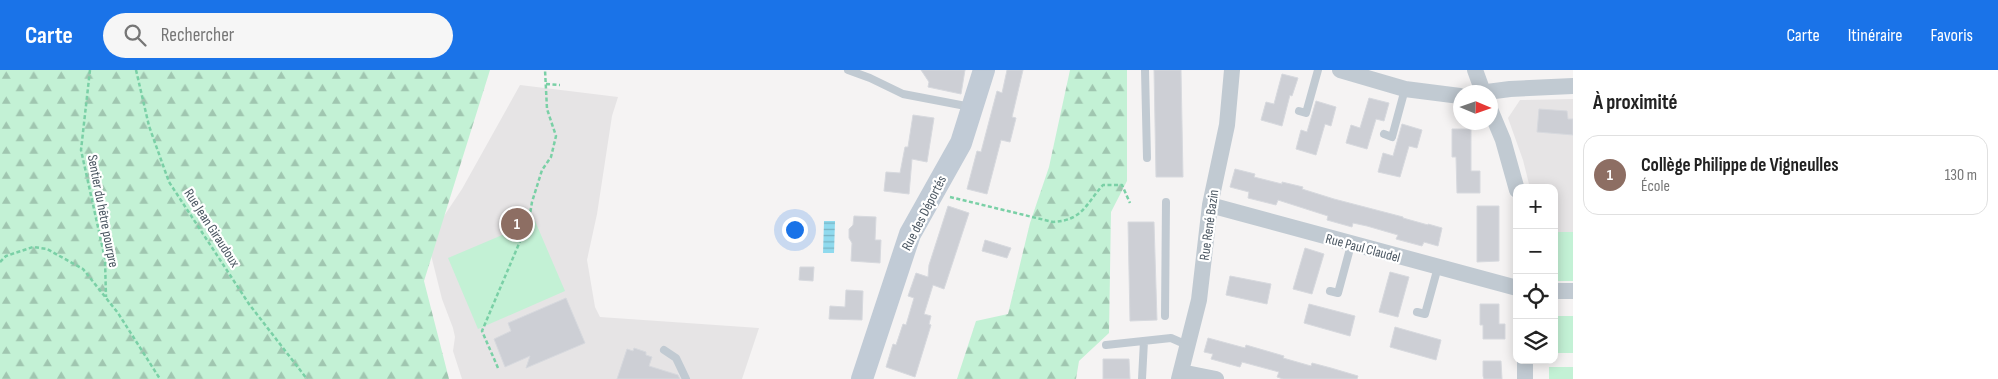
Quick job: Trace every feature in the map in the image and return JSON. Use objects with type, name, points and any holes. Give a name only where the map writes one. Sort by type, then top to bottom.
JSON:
[{"type":"street","name":"Rue des Déportés","points":[[862,379],[910,234],[961,143],[984,70]]},
{"type":"street","name":"Rue René Bazin","points":[[1180,375],[1200,300],[1210,205],[1227,125],[1232,70]]},
{"type":"street","points":[[1340,70],[1405,89],[1453,95]]},
{"type":"street","points":[[1474,70],[1482,85]]},
{"type":"street","points":[[1498,90],[1573,86]]},
{"type":"street","points":[[1498,128],[1515,184]]},
{"type":"street","name":"Rue Paul Claudel","points":[[1210,205],[1351,245],[1513,287]]},
{"type":"street","points":[[1558,291],[1573,291]]},
{"type":"street","points":[[1525,364],[1525,379]]},
{"type":"street","points":[[1180,375],[1216,379]]},
{"type":"lane","points":[[848,70],[903,94],[973,107]]},
{"type":"lane","points":[[1145,70],[1147,158]]},
{"type":"lane","points":[[1299,111],[1306,113],[1318,70]]},
{"type":"lane","points":[[1384,134],[1392,136],[1405,89]]},
{"type":"lane","points":[[1165,316],[1166,202]]},
{"type":"lane","points":[[1330,291],[1338,293],[1351,245]]},
{"type":"lane","points":[[1417,312],[1425,314],[1438,267]]},
{"type":"lane","points":[[1106,345],[1170,338],[1187,344]]},
{"type":"lane","points":[[1142,379],[1144,341]]},
{"type":"lane","points":[[664,350],[676,358],[686,379]]},
{"type":"path","name":"Sentier du hêtre pourpre","points":[[90,70],[81,150],[105,259],[106,297]]},
{"type":"path","name":"Rue Jean Giraudoux","points":[[136,70],[149,126],[170,182],[249,304],[307,379]]},
{"type":"path","points":[[498,368],[482,331],[529,220],[532,202],[542,170],[551,157],[554,147],[556,136],[545,98],[545,70]]},
{"type":"path","points":[[546,84],[560,85]]},
{"type":"path","points":[[954,198],[1053,222],[1062,222],[1083,212],[1103,185],[1122,185],[1130,203]]},
{"type":"path","points":[[0,262],[6,256],[33,247],[47,248],[83,269],[106,297],[160,379]]},
{"type":"shaded area","points":[[520,85],[618,97],[612,116],[597,214],[587,260],[595,307],[600,317],[759,328],[742,379],[462,379],[453,351],[455,337],[453,328],[442,299],[430,251],[432,234],[462,189]]},
{"type":"shaded area","points":[[1573,99],[1573,232],[1558,232],[1558,184],[1529,184],[1523,160],[1508,118],[1520,100]]},
{"type":"green space","points":[[0,70],[490,70],[424,281],[449,379],[0,379]]},
{"type":"green space","points":[[1070,70],[1127,70],[1127,181],[1111,212],[1109,333],[1079,361],[1076,379],[957,379],[976,321],[1008,314],[1030,223],[1049,167]]},
{"type":"green space","points":[[535,221],[565,291],[478,329],[448,258]]},
{"type":"green space","points":[[1558,232],[1573,232],[1573,281],[1558,281]]},
{"type":"green space","points":[[1558,316],[1573,316],[1573,353],[1558,353]]},
{"type":"green space","points":[[1549,367],[1573,367],[1573,379],[1549,379]]},
{"type":"water","points":[[824,221],[835,221],[834,253],[823,253]]},
{"type":"building","points":[[921,70],[965,70],[961,94],[928,87],[929,82]]},
{"type":"building","points":[[1007,70],[1023,70],[1012,117],[1016,118],[1010,142],[1001,140],[987,194],[967,189],[977,151],[981,152],[997,91],[1002,93]]},
{"type":"building","points":[[1154,70],[1181,70],[1183,177],[1156,177]]},
{"type":"building","points":[[1282,74],[1298,78],[1292,96],[1290,95],[1282,126],[1261,120],[1266,102],[1274,104]]},
{"type":"building","points":[[1369,98],[1389,103],[1384,121],[1376,119],[1367,149],[1346,143],[1351,125],[1360,128]]},
{"type":"building","points":[[1316,101],[1336,107],[1331,126],[1325,124],[1316,155],[1296,149],[1301,130],[1307,132]]},
{"type":"building","points":[[1539,109],[1567,111],[1568,119],[1573,119],[1573,135],[1537,132]]},
{"type":"building","points":[[913,115],[934,118],[927,162],[912,159],[909,194],[884,191],[886,172],[900,173],[905,147],[908,147]]},
{"type":"building","points":[[1402,124],[1422,130],[1417,148],[1409,146],[1400,177],[1378,172],[1383,153],[1393,156]]},
{"type":"building","points":[[1452,129],[1471,130],[1471,171],[1480,171],[1480,193],[1457,193],[1456,157],[1452,157]]},
{"type":"building","points":[[1235,169],[1255,174],[1254,177],[1303,187],[1302,189],[1334,199],[1442,228],[1438,246],[1424,242],[1422,246],[1396,239],[1398,235],[1367,226],[1353,223],[1352,227],[1327,220],[1328,216],[1278,200],[1276,205],[1248,198],[1249,192],[1230,187]]},
{"type":"building","points":[[948,206],[969,213],[944,289],[933,285],[924,314],[931,316],[929,324],[931,325],[915,377],[886,367],[893,344],[896,345],[903,324],[906,325],[914,298],[908,296],[916,273],[928,277],[929,265]]},
{"type":"building","points":[[1477,206],[1499,206],[1499,261],[1477,262]]},
{"type":"building","points":[[854,216],[876,217],[875,240],[881,240],[880,263],[851,261],[852,243],[849,238],[849,229],[853,225]]},
{"type":"building","points":[[1128,222],[1154,222],[1157,320],[1130,321]]},
{"type":"building","points":[[985,240],[1011,248],[1007,258],[982,251]]},
{"type":"building","points":[[1305,248],[1324,254],[1312,294],[1293,289]]},
{"type":"building","points":[[800,267],[814,267],[813,281],[799,280]]},
{"type":"building","points":[[1390,272],[1409,277],[1398,317],[1379,312]]},
{"type":"building","points":[[1230,276],[1271,284],[1267,304],[1226,295]]},
{"type":"building","points":[[846,290],[863,291],[862,320],[829,319],[830,306],[845,307]]},
{"type":"building","points":[[566,298],[585,343],[526,368],[530,356],[505,367],[494,339],[511,331],[508,323]]},
{"type":"building","points":[[1309,304],[1355,316],[1350,336],[1304,323]]},
{"type":"building","points":[[1480,304],[1499,304],[1499,324],[1505,324],[1505,339],[1483,339],[1483,325],[1480,325]]},
{"type":"building","points":[[1395,327],[1441,340],[1436,360],[1390,347]]},
{"type":"building","points":[[1208,338],[1245,348],[1246,345],[1311,366],[1312,363],[1358,376],[1357,379],[1283,379],[1277,377],[1279,372],[1242,362],[1240,367],[1211,359],[1213,354],[1204,352]]},
{"type":"building","points":[[634,348],[646,352],[646,355],[652,357],[649,366],[678,375],[680,379],[617,379],[627,349],[633,351]]},
{"type":"building","points":[[1103,359],[1129,359],[1130,379],[1103,379]]},
{"type":"building","points":[[1483,361],[1501,361],[1502,379],[1484,379]]},
{"type":"place","name":"Collège Philippe de Vigneulles","points":[[517,224]]}]
